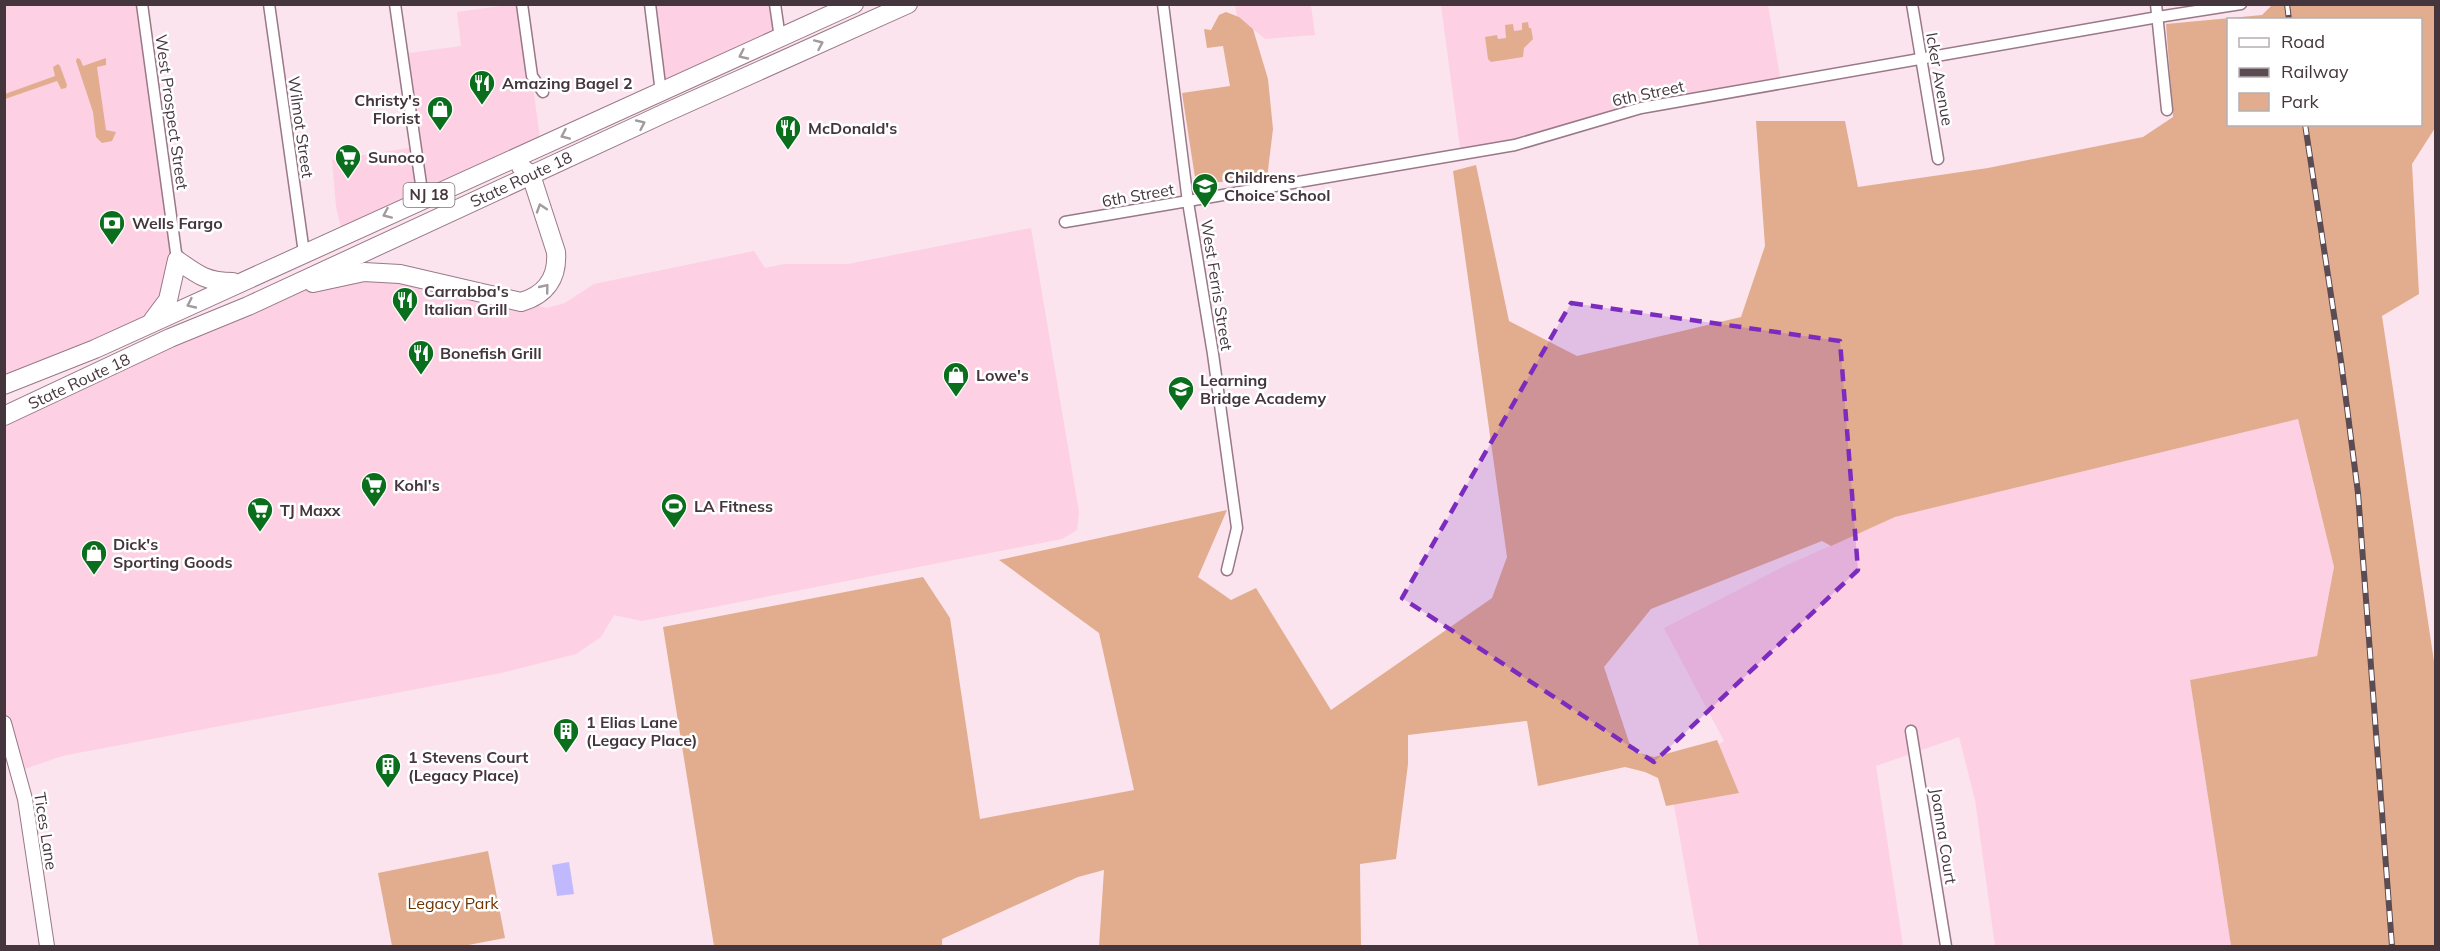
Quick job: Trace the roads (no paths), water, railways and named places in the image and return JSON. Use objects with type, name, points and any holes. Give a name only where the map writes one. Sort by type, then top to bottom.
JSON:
[{"type":"highway","name":"State Route 18","points":[[4,385],[45,370],[854,4]]},
{"type":"highway","name":"State Route 18","points":[[4,417],[170,338],[282,290],[908,4]]},
{"type":"highway","points":[[282,290],[364,272],[400,274],[521,302],[538,297],[550,283],[557,264],[556,252],[531,175],[510,159]]},
{"type":"highway","points":[[150,322],[168,300],[177,260],[194,273],[213,282],[238,282]]},
{"type":"street","name":"West Prospect Street","points":[[142,4],[177,260]]},
{"type":"street","name":"Wilmot Street","points":[[269,4],[304,253]]},
{"type":"street","points":[[395,4],[423,198]]},
{"type":"street","points":[[522,4],[532,76],[543,92]]},
{"type":"street","points":[[650,4],[661,93]]},
{"type":"street","points":[[775,4],[780,38]]},
{"type":"street","name":"West Ferris Street","points":[[1163,4],[1188,202],[1213,354],[1237,528],[1227,570]]},
{"type":"street","name":"Icker Avenue","points":[[1912,4],[1938,159]]},
{"type":"street","points":[[2156,4],[2167,110]]},
{"type":"street","name":"6th Street","points":[[1065,222],[1515,145],[1641,108],[2241,4]]},
{"type":"street","name":"Tices Lane","points":[[4,723],[25,799],[47,946]]},
{"type":"street","name":"Joanna Court","points":[[1911,731],[1946,946]]},
{"type":"railway","points":[[2287,4],[2289,18]]},
{"type":"railway","points":[[2305,126],[2341,361],[2358,493],[2392,946]]},
{"type":"place","name":"Amazing Bagel 2","points":[[482,106]]},
{"type":"place","name":"Christy's Florist","points":[[440,132]]},
{"type":"place","name":"McDonald's","points":[[788,151]]},
{"type":"place","name":"Sunoco","points":[[348,180]]},
{"type":"place","name":"Childrens Choice School","points":[[1205,209]]},
{"type":"place","name":"Wells Fargo","points":[[112,246]]},
{"type":"place","name":"Carrabba's Italian Grill","points":[[405,323]]},
{"type":"place","name":"Bonefish Grill","points":[[421,376]]},
{"type":"place","name":"Lowe's","points":[[956,398]]},
{"type":"place","name":"Learning Bridge Academy","points":[[1181,412]]},
{"type":"place","name":"Kohl's","points":[[374,508]]},
{"type":"place","name":"LA Fitness","points":[[674,529]]},
{"type":"place","name":"TJ Maxx","points":[[260,533]]},
{"type":"place","name":"Dick's Sporting Goods","points":[[94,576]]},
{"type":"place","name":"1 Elias Lane (Legacy Place)","points":[[566,754]]},
{"type":"place","name":"1 Stevens Court (Legacy Place)","points":[[388,789]]},
{"type":"park label","name":"Legacy Park","points":[[453,903]]}]
